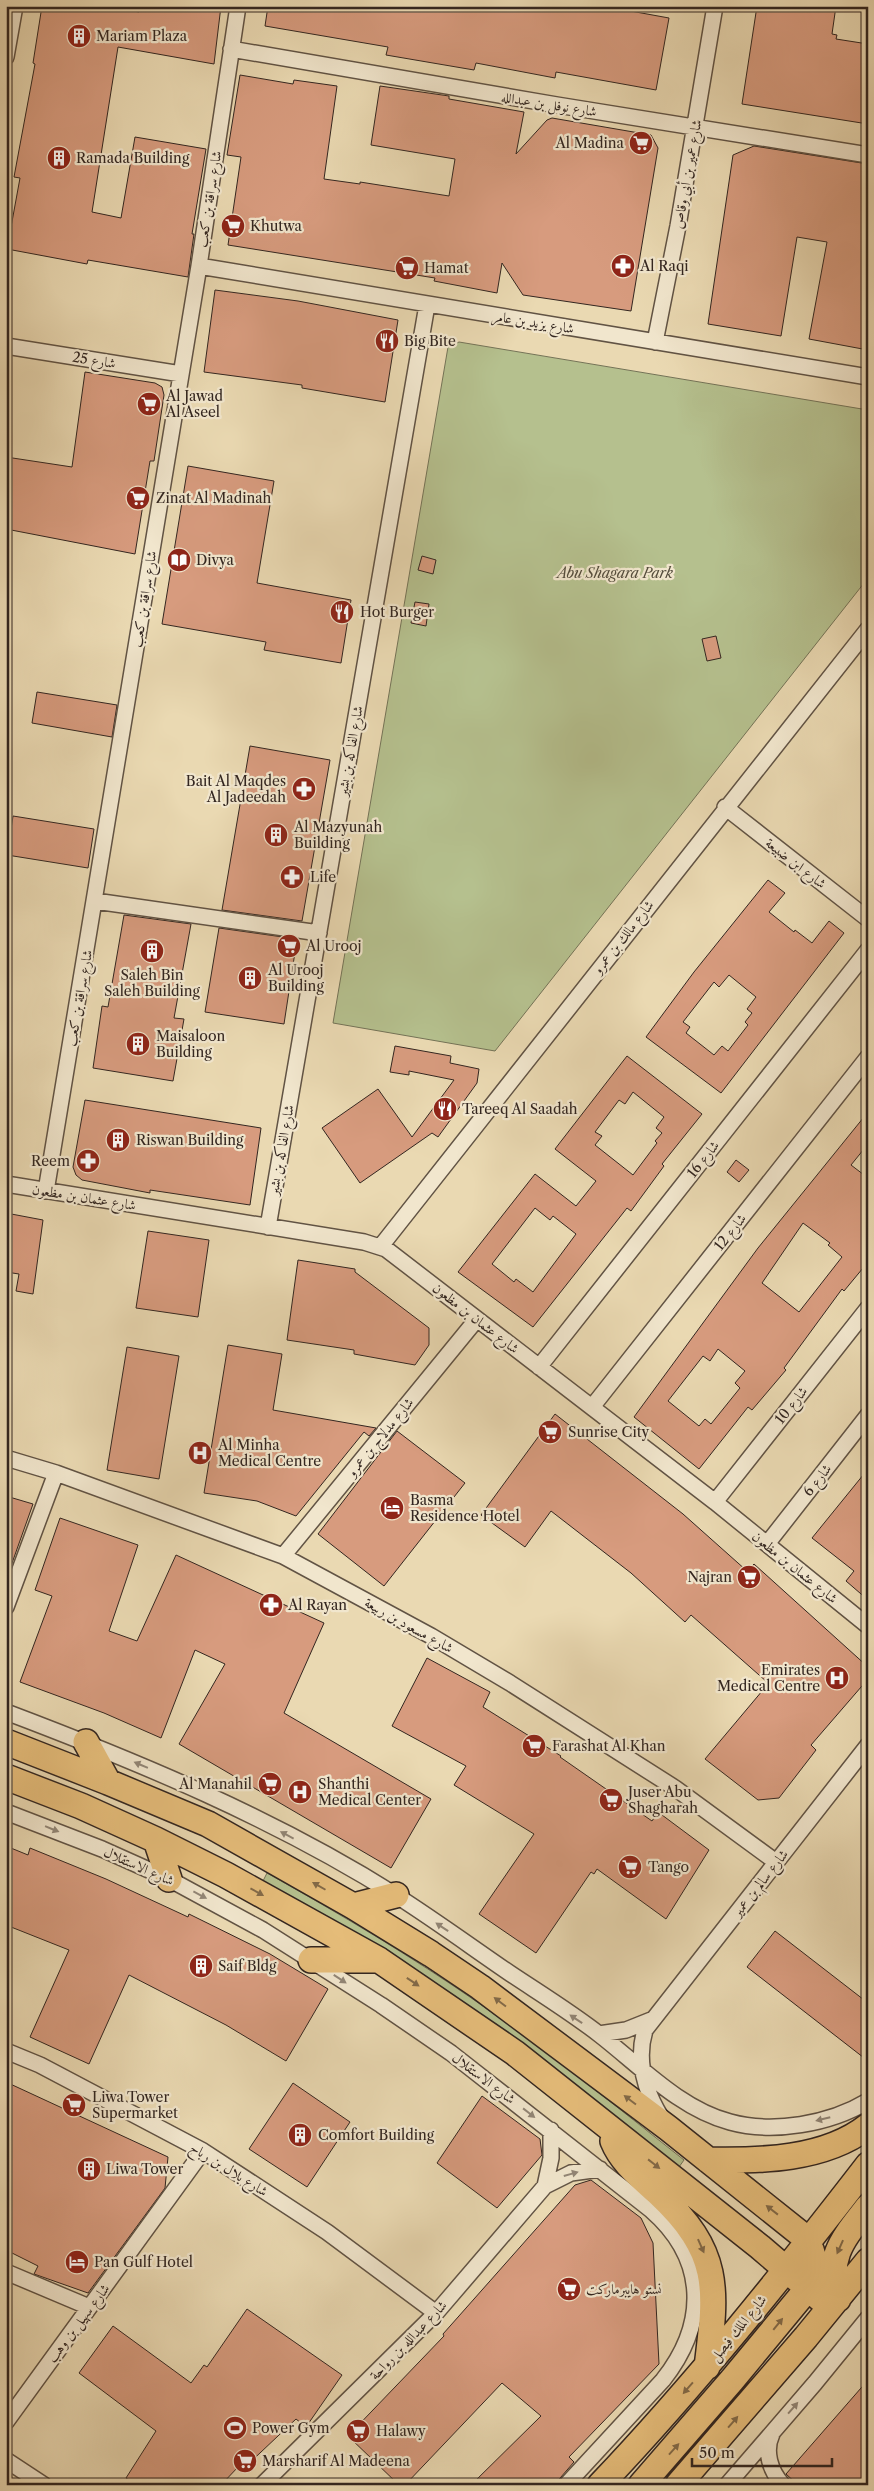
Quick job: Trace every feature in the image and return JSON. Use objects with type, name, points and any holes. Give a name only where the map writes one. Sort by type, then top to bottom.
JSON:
[{"type":"main road","points":[[6,1742],[208,1824],[353,1906],[431,1954],[480,1987],[668,2128],[783,2219],[808,2242],[814,2253],[815,2265],[813,2277],[808,2288],[641,2485]]},
{"type":"main road","points":[[86,1742],[108,1782]]},
{"type":"main road","points":[[6,1777],[72,1802],[156,1840],[234,1879],[379,1960],[515,2054],[808,2288],[834,2303]]},
{"type":"main road","points":[[112,1821],[128,1814],[135,1814],[206,1845],[210,1844],[214,1835],[208,1824]]},
{"type":"main road","points":[[156,1840],[169,1879]]},
{"type":"main road","points":[[353,1906],[396,1896]]},
{"type":"main road","points":[[310,1960],[379,1960]]},
{"type":"main road","points":[[708,2160],[753,2160],[794,2155],[841,2142],[868,2126]]},
{"type":"main road","points":[[608,2127],[616,2150],[622,2159],[686,2221],[698,2239],[707,2259],[714,2298],[706,2367]]},
{"type":"main road","name":"شارع الملك فيصل","points":[[600,2485],[706,2367],[786,2270],[868,2165]]},
{"type":"main road","points":[[834,2303],[833,2278],[837,2253],[842,2240],[868,2207]]},
{"type":"main road","points":[[678,2485],[868,2261]]},
{"type":"street","points":[[6,57],[14,6]]},
{"type":"street","name":"شارع سراقة بن كعب","points":[[46,1190],[181,374],[238,6]]},
{"type":"street","name":"شارع عمير بن أبي وقاص","points":[[654,342],[678,226],[715,6]]},
{"type":"street","name":"شارع نوفل بن عبدالله","points":[[231,49],[557,105],[868,155]]},
{"type":"street","name":"شارع يزيد بن عامر","points":[[198,266],[868,377]]},
{"type":"street","name":"شارع الفاكه بن بشير","points":[[268,1227],[426,305]]},
{"type":"street","name":"شارع 25","points":[[6,346],[181,374]]},
{"type":"street","name":"شارع مالك بن عمرو","points":[[381,1246],[725,807],[868,629]]},
{"type":"street","name":"شارع ابن ضبيعة","points":[[725,807],[868,919]]},
{"type":"street","points":[[95,902],[319,933]]},
{"type":"street","name":"شارع 16","points":[[539,1367],[868,950]]},
{"type":"street","name":"شارع 12","points":[[592,1407],[868,1057]]},
{"type":"street","name":"شارع عثمان بن مظعون","points":[[6,1184],[381,1246],[715,1502],[868,1626]]},
{"type":"street","name":"شارع 10","points":[[715,1502],[868,1308]]},
{"type":"street","name":"شارع مدلاج بن عمرو","points":[[283,1556],[477,1319]]},
{"type":"street","name":"شارع 6","points":[[767,1544],[868,1415]]},
{"type":"street","name":"شارع مسعود بن ربيعة","points":[[6,1458],[56,1473],[283,1556],[431,1636],[510,1683],[676,1788],[776,1862]]},
{"type":"street","points":[[6,1607],[56,1473]]},
{"type":"street","points":[[6,1712],[86,1742],[238,1809],[396,1896],[599,2034],[642,2070],[692,2106],[711,2116],[752,2126],[772,2127],[814,2121],[856,2108],[868,2101]]},
{"type":"street","name":"شارع سالم بن عمير","points":[[668,2128],[652,2100],[642,2070],[641,2043],[651,2020],[868,1745]]},
{"type":"street","name":"شارع الاستقلال","points":[[6,1812],[169,1879],[264,1930],[431,2038],[600,2169],[651,2210],[675,2233],[684,2248],[694,2282],[696,2304],[688,2338],[676,2364],[566,2485]]},
{"type":"street","name":"شارع سالم بن عمير","points":[[599,2034],[626,2030],[651,2020]]},
{"type":"street","name":"شارع بلال بن رباح","points":[[6,2051],[40,2065],[203,2151],[327,2232],[436,2313]]},
{"type":"street","name":"شارع عبدالله بن رواحة","points":[[545,2186],[551,2158],[551,2130]]},
{"type":"street","name":"شارع سهيل بن وهب","points":[[6,2422],[203,2151]]},
{"type":"street","name":"شارع عبدالله بن رواحة","points":[[262,2485],[436,2313],[545,2186],[571,2174],[600,2169]]},
{"type":"street","points":[[6,2272],[89,2307]]},
{"type":"street","points":[[727,2485],[868,2318]]},
{"type":"street","points":[[772,2432],[768,2442],[770,2464],[783,2485]]},
{"type":"street","points":[[6,2460],[44,2485]]},
{"type":"green space","name":"Abu Shagara Park","points":[[459,342],[868,410],[868,578],[495,1051],[333,1023],[448,347]]},
{"type":"green space","points":[[267,1873],[375,1936],[480,2004],[558,2061],[684,2160],[679,2167],[262,1883]]},
{"type":"building","points":[[42,6],[106,6],[139,12],[139,7],[158,10],[159,6],[221,6],[214,64],[118,47],[92,212],[121,218],[135,137],[206,149],[192,234],[194,234],[188,277],[88,260],[87,264],[7,249],[20,178],[14,177],[35,64],[33,63]]},
{"type":"building","points":[[268,6],[603,6],[669,18],[656,90],[556,72],[555,78],[476,63],[474,70],[386,55],[388,47],[265,26]]},
{"type":"building","points":[[757,6],[836,6],[832,34],[837,35],[836,39],[868,44],[868,124],[742,104]]},
{"type":"building","points":[[240,75],[293,84],[294,80],[337,86],[324,179],[360,184],[360,182],[449,196],[455,159],[371,145],[380,86],[449,96],[449,99],[524,112],[516,154],[547,120],[552,118],[651,135],[658,148],[631,311],[523,295],[502,263],[497,293],[434,281],[435,278],[228,245],[241,157],[227,155]]},
{"type":"building","points":[[754,146],[868,164],[868,350],[809,339],[827,242],[797,237],[781,336],[708,324],[733,155]]},
{"type":"building","points":[[215,290],[298,301],[398,320],[385,402],[302,388],[302,385],[204,372]]},
{"type":"building","points":[[85,372],[155,383],[162,387],[164,395],[154,461],[150,461],[135,554],[6,529],[6,457],[72,467]]},
{"type":"building","points":[[188,466],[274,481],[257,583],[351,600],[341,663],[264,650],[266,642],[162,624]]},
{"type":"building","points":[[422,556],[436,560],[433,574],[418,570]]},
{"type":"building","points":[[415,602],[429,604],[426,626],[411,623]]},
{"type":"building","points":[[716,636],[721,658],[707,661],[702,639]]},
{"type":"building","points":[[37,692],[117,705],[112,737],[32,723]]},
{"type":"building","name":"Al Mazyunah Building","points":[[250,746],[330,760],[302,921],[222,910]]},
{"type":"building","points":[[13,816],[94,829],[88,868],[7,855]]},
{"type":"building","points":[[768,880],[785,893],[769,912],[794,932],[795,930],[812,943],[829,921],[844,933],[721,1093],[646,1037],[694,972]],"holes":[[[729,975],[756,997],[747,1009],[752,1013],[745,1022],[748,1025],[728,1051],[722,1046],[714,1055],[686,1033],[690,1027],[683,1022],[714,982],[719,987]]]},
{"type":"building","points":[[124,915],[191,924],[174,1018],[184,1019],[173,1081],[93,1068],[102,1006],[108,1007]]},
{"type":"building","name":"Al Urooj Building","points":[[219,928],[297,939],[284,1024],[205,1012]]},
{"type":"building","points":[[395,1046],[451,1056],[450,1063],[479,1069],[477,1083],[438,1137],[432,1133],[360,1183],[322,1128],[378,1089],[412,1137],[454,1080],[409,1071],[409,1075],[390,1072]]},
{"type":"building","points":[[627,1056],[702,1114],[662,1164],[664,1166],[631,1211],[627,1208],[533,1327],[458,1272],[535,1174],[576,1206],[596,1181],[555,1149]],"holes":[[[633,1092],[664,1117],[656,1128],[662,1133],[655,1141],[657,1143],[633,1175],[595,1145],[602,1136],[595,1132],[619,1100],[625,1104]],[[535,1208],[550,1220],[553,1216],[576,1234],[533,1292],[516,1279],[514,1282],[492,1264]]]},
{"type":"building","points":[[85,1100],[261,1128],[250,1205],[150,1190],[150,1193],[82,1180],[76,1175],[73,1167]]},
{"type":"building","points":[[868,1112],[868,1144],[851,1165],[868,1178],[868,1262],[844,1291],[842,1289],[784,1368],[786,1370],[752,1410],[748,1407],[699,1469],[634,1417],[758,1248]],"holes":[[[803,1223],[830,1243],[828,1245],[842,1257],[799,1312],[762,1283]],[[718,1349],[745,1371],[735,1383],[740,1388],[711,1424],[705,1419],[699,1426],[668,1401],[703,1356],[710,1361]]]},
{"type":"building","points":[[736,1160],[749,1170],[739,1182],[727,1172]]},
{"type":"building","points":[[6,1213],[43,1220],[33,1294],[16,1291],[19,1274],[6,1272]]},
{"type":"building","points":[[148,1231],[209,1240],[198,1317],[136,1308]]},
{"type":"building","points":[[298,1260],[355,1269],[355,1272],[429,1328],[429,1345],[415,1365],[354,1354],[354,1350],[287,1340]]},
{"type":"building","points":[[228,1345],[282,1354],[273,1410],[376,1428],[369,1436],[364,1432],[296,1516],[257,1501],[204,1493]]},
{"type":"building","points":[[127,1347],[179,1356],[159,1479],[107,1470]]},
{"type":"building","points":[[555,1414],[683,1514],[747,1571],[754,1564],[868,1667],[868,1679],[811,1745],[816,1750],[779,1798],[758,1800],[705,1759],[768,1684],[767,1682],[691,1615],[685,1622],[631,1573],[551,1511],[525,1547],[481,1515]]},
{"type":"building","name":"Basma Residence Hotel","points":[[397,1431],[465,1483],[384,1586],[318,1534]]},
{"type":"building","points":[[868,1469],[868,1600],[846,1581],[854,1571],[812,1538]]},
{"type":"building","points":[[6,1496],[33,1504],[6,1580]]},
{"type":"building","points":[[60,1518],[138,1545],[109,1631],[137,1641],[176,1555],[324,1623],[284,1713],[431,1799],[391,1868],[179,1744],[225,1664],[195,1650],[161,1738],[104,1713],[20,1682],[52,1596],[35,1590]]},
{"type":"building","points":[[427,1658],[490,1692],[483,1707],[561,1756],[652,1821],[658,1812],[709,1850],[666,1919],[597,1869],[594,1874],[591,1872],[536,1953],[479,1914],[534,1834],[454,1785],[466,1766],[392,1726]]},
{"type":"building","points":[[6,1846],[28,1855],[30,1848],[106,1879],[188,1917],[189,1914],[270,1954],[328,1989],[286,2061],[226,2025],[129,1975],[89,2064],[30,2037],[69,1950],[6,1925]]},
{"type":"building","points":[[775,1931],[868,2003],[868,2061],[747,1967]]},
{"type":"building","points":[[6,2082],[168,2157],[165,2188],[88,2293],[34,2274],[38,2266],[6,2250]]},
{"type":"building","name":"Comfort Building","points":[[293,2083],[350,2122],[307,2187],[249,2149]]},
{"type":"building","points":[[482,2096],[540,2139],[542,2155],[497,2208],[437,2163]]},
{"type":"building","name":"نستو هايبرماركت","points":[[591,2180],[641,2218],[653,2243],[659,2364],[569,2457],[574,2462],[554,2485],[471,2485],[541,2416],[502,2383],[405,2485],[399,2485],[348,2436],[444,2336],[443,2334],[575,2185]]},
{"type":"building","points":[[247,2309],[342,2375],[306,2427],[296,2419],[243,2469],[239,2466],[221,2485],[136,2485],[126,2478],[156,2431],[79,2373],[113,2326],[191,2383],[204,2365],[207,2367]]},
{"type":"building","points":[[868,2380],[868,2485],[798,2485],[786,2474]]},
{"type":"place","name":"Mariam Plaza","points":[[79,36]]},
{"type":"place","name":"Al Madina","points":[[641,143]]},
{"type":"place","name":"Ramada Building","points":[[59,158]]},
{"type":"place","name":"Khutwa","points":[[233,226]]},
{"type":"place","name":"Al Raqi","points":[[623,266]]},
{"type":"place","name":"Hamat","points":[[407,268]]},
{"type":"place","name":"Big Bite","points":[[387,341]]},
{"type":"place","name":"Al Jawad Al Aseel","points":[[149,404]]},
{"type":"place","name":"Zinat Al Madinah","points":[[138,498]]},
{"type":"place","name":"Divya","points":[[179,560]]},
{"type":"place","name":"Hot Burger","points":[[342,612]]},
{"type":"place","name":"Bait Al Maqdes Al Jadeedah","points":[[304,789]]},
{"type":"place","name":"Al Mazyunah Building","points":[[276,835]]},
{"type":"place","name":"Life","points":[[292,877]]},
{"type":"place","name":"Al Urooj","points":[[289,946]]},
{"type":"place","name":"Saleh Bin Saleh Building","points":[[152,951]]},
{"type":"place","name":"Al Urooj Building","points":[[250,978]]},
{"type":"place","name":"Maisaloon Building","points":[[138,1044]]},
{"type":"place","name":"Tareeq Al Saadah","points":[[445,1109]]},
{"type":"place","name":"Riswan Building","points":[[118,1140]]},
{"type":"place","name":"Reem","points":[[88,1161]]},
{"type":"place","name":"Sunrise City","points":[[550,1432]]},
{"type":"place","name":"Al Minha Medical Centre","points":[[200,1453]]},
{"type":"place","name":"Basma Residence Hotel","points":[[392,1508]]},
{"type":"place","name":"Najran","points":[[749,1577]]},
{"type":"place","name":"Al Rayan","points":[[271,1605]]},
{"type":"place","name":"Emirates Medical Centre","points":[[837,1678]]},
{"type":"place","name":"Farashat Al Khan","points":[[534,1746]]},
{"type":"place","name":"Al Manahil","points":[[270,1784]]},
{"type":"place","name":"Shanthi Medical Center","points":[[300,1792]]},
{"type":"place","name":"Juser Abu Shagharah","points":[[611,1800]]},
{"type":"place","name":"Tango","points":[[630,1867]]},
{"type":"place","name":"Saif Bldg","points":[[201,1966]]},
{"type":"place","name":"Liwa Tower Supermarket","points":[[74,2105]]},
{"type":"place","name":"Comfort Building","points":[[300,2135]]},
{"type":"place","name":"Liwa Tower","points":[[89,2169]]},
{"type":"place","name":"Pan Gulf Hotel","points":[[77,2262]]},
{"type":"place","name":"نستو هايبرماركت","points":[[569,2289]]},
{"type":"place","name":"Power Gym","points":[[235,2428]]},
{"type":"place","name":"Halawy","points":[[358,2431]]},
{"type":"place","name":"Marsharif Al Madeena","points":[[245,2461]]}]
